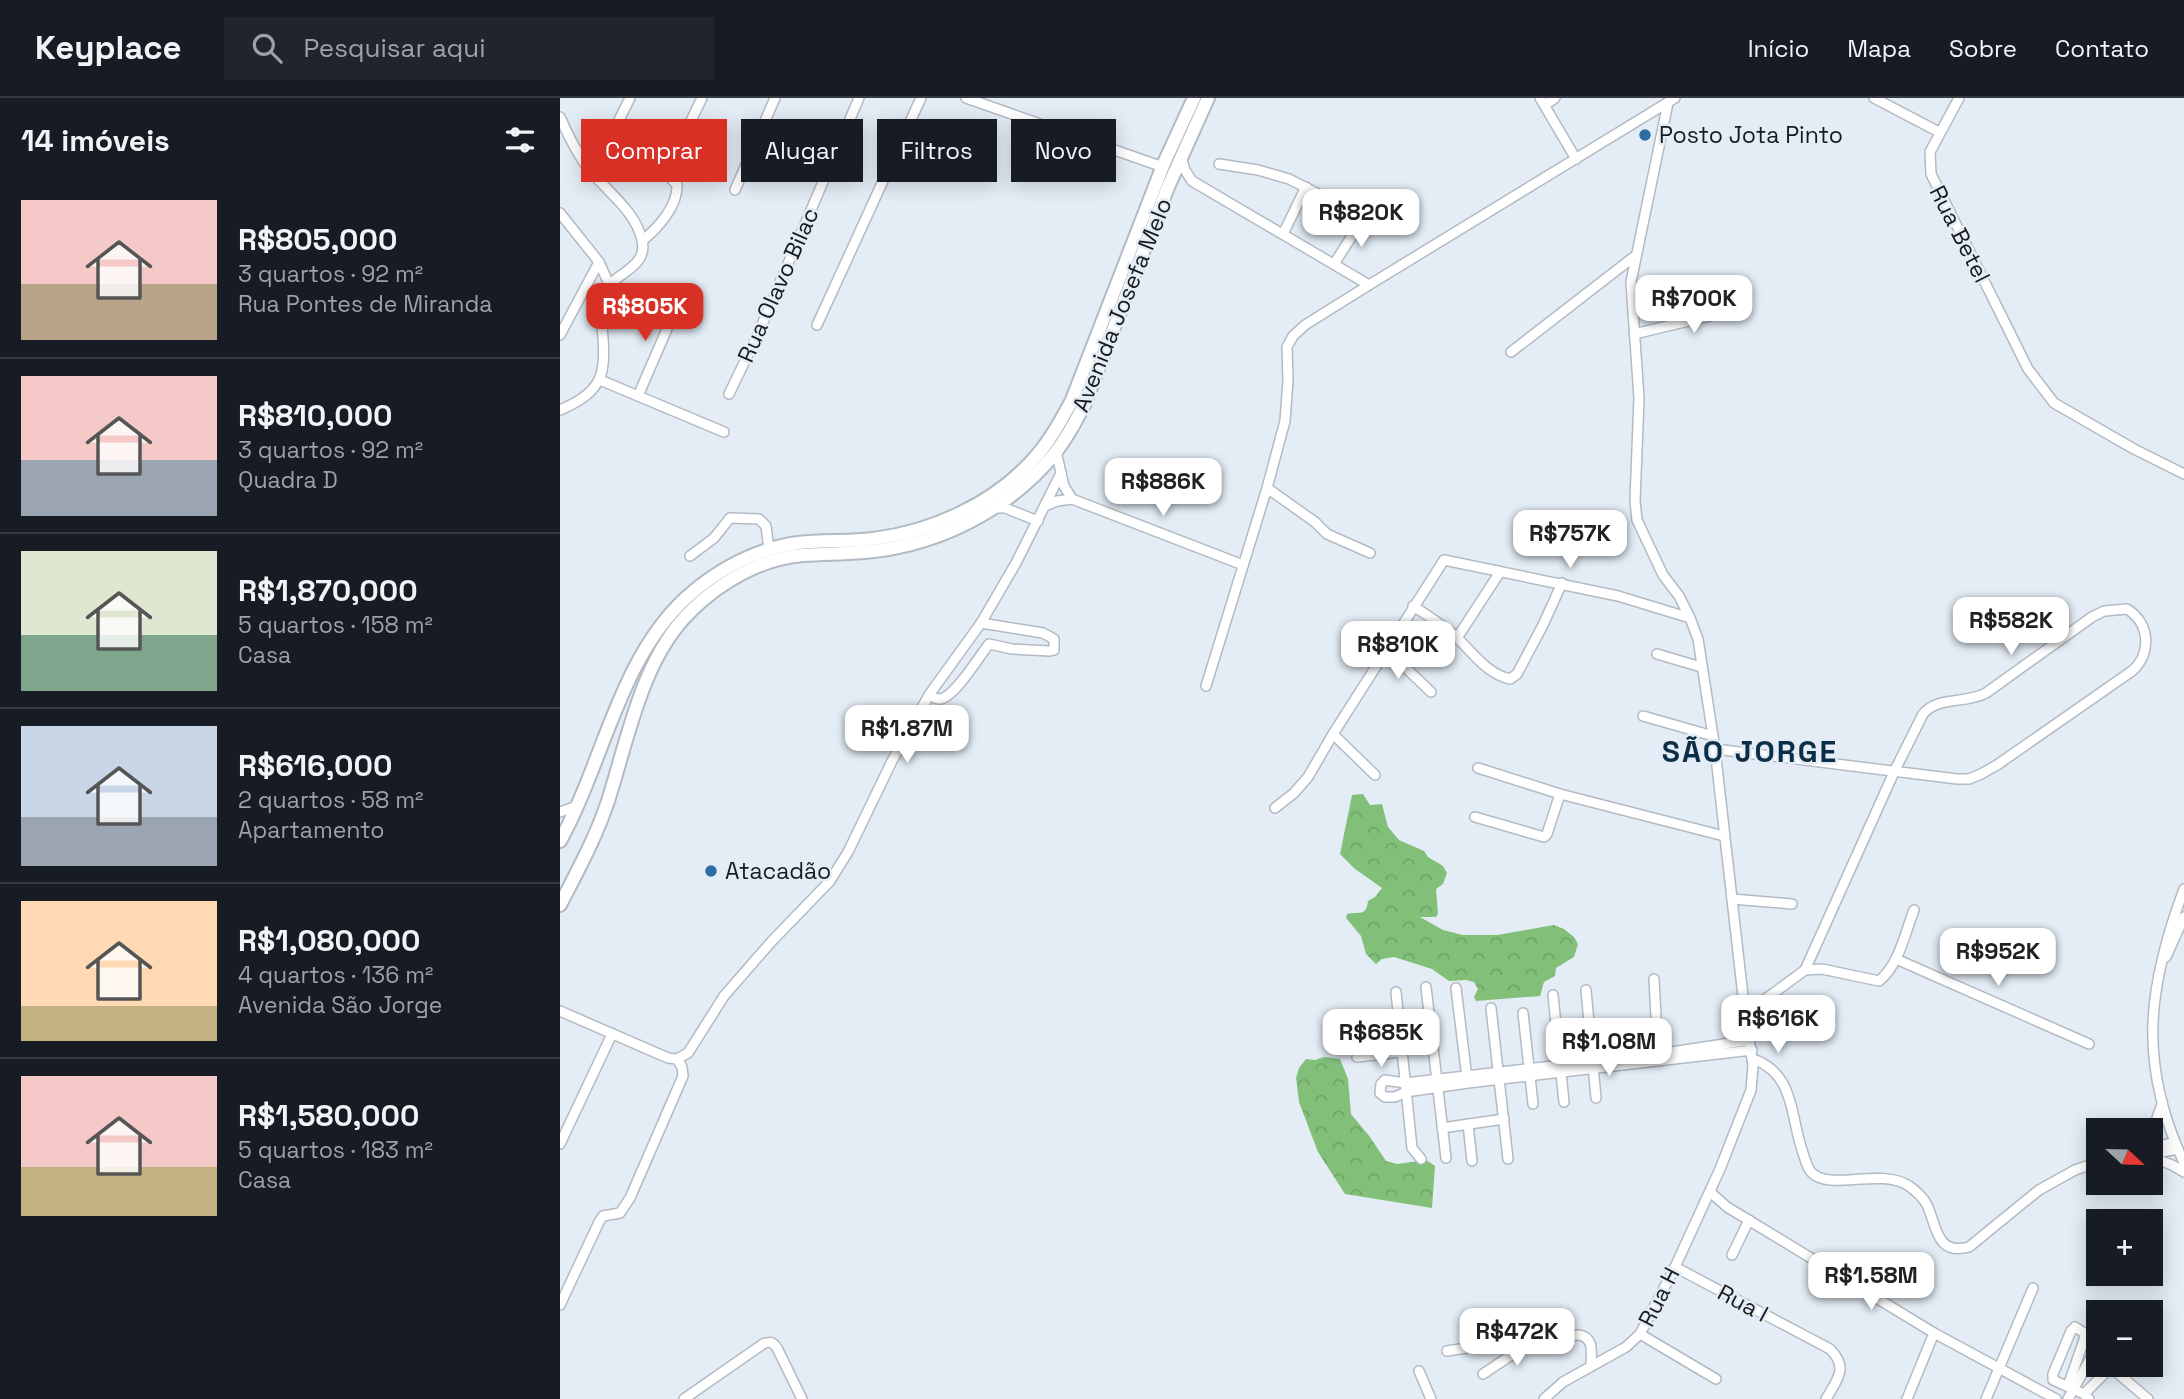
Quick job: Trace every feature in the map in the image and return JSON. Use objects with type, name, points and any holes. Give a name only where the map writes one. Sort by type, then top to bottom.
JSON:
[{"type":"main road","name":"Avenida Josefa Melo","points":[[561,838],[646,648],[664,620],[685,598],[709,579],[769,549],[798,543],[870,540],[912,531],[969,509],[994,493],[1031,462],[1058,426],[1072,400],[1163,167],[1194,98]]},
{"type":"main road","name":"Avenida Josefa Melo","points":[[560,905],[606,806],[657,655],[690,612],[707,596],[743,573],[776,561],[801,555],[889,549],[950,531],[993,508],[1024,485],[1056,452],[1085,403],[1170,184],[1208,98]]},
{"type":"street","points":[[620,119],[630,98]]},
{"type":"street","points":[[642,241],[662,220],[677,196],[677,185],[669,176],[669,166],[702,98]]},
{"type":"street","points":[[734,190],[775,98]]},
{"type":"street","name":"Rua Olavo Bilac","points":[[729,394],[757,336],[859,98]]},
{"type":"street","points":[[817,325],[921,98]]},
{"type":"street","points":[[966,98],[1163,167]]},
{"type":"street","points":[[1555,98],[1542,102],[1576,159]]},
{"type":"street","points":[[1874,98],[1939,132]]},
{"type":"street","name":"Rua Betel","points":[[1959,98],[1930,152],[1930,174],[2028,369],[2054,404],[2184,474]]},
{"type":"street","points":[[1206,686],[1267,488],[1284,421],[1288,380],[1287,348],[1297,330],[1667,101]]},
{"type":"street","name":"Rua H","points":[[1544,1399],[1563,1382],[1626,1347],[1640,1334],[1710,1192],[1753,1080],[1752,1052],[1745,1014],[1715,749],[1698,639],[1679,596],[1663,575],[1637,520],[1634,481],[1639,398],[1631,282],[1667,101]]},
{"type":"street","points":[[560,117],[570,140],[586,164],[629,214],[642,241],[642,253],[637,263],[609,284],[601,302],[600,380],[586,397],[560,410]]},
{"type":"street","points":[[1181,157],[1192,181],[1369,285]]},
{"type":"street","points":[[1219,163],[1265,172],[1306,187],[1345,207]]},
{"type":"street","points":[[1170,184],[1192,181]]},
{"type":"street","points":[[1283,234],[1306,187]]},
{"type":"street","points":[[560,213],[598,262],[609,284]]},
{"type":"street","points":[[1334,264],[1364,217]]},
{"type":"street","points":[[1511,352],[1635,256]]},
{"type":"street","points":[[560,335],[598,262]]},
{"type":"street","points":[[638,396],[679,301]]},
{"type":"street","points":[[1634,334],[1735,310]]},
{"type":"street","points":[[600,380],[724,432]]},
{"type":"street","points":[[1056,452],[1063,486],[1072,499]]},
{"type":"street","points":[[560,1011],[668,1058],[677,1059],[688,1053],[724,996],[830,881],[848,852],[892,761],[929,695],[981,623],[1038,521],[1061,473]]},
{"type":"street","points":[[1267,488],[1315,522],[1327,534],[1370,553]]},
{"type":"street","points":[[1045,506],[1072,499],[1243,565]]},
{"type":"street","points":[[993,508],[1005,508],[1038,521]]},
{"type":"street","points":[[690,556],[714,538],[730,518],[759,519],[766,526],[769,549]]},
{"type":"street","points":[[1275,808],[1303,784],[1445,559],[1618,596],[1690,618]]},
{"type":"street","points":[[1457,638],[1500,572]]},
{"type":"street","points":[[1413,606],[1457,638],[1483,663],[1510,679],[1517,674],[1562,583]]},
{"type":"street","points":[[1715,749],[1895,770],[1969,779],[1997,765],[2140,664],[2146,649],[2144,630],[2140,620],[2127,609],[2104,611],[1977,698],[1929,707],[1895,770],[1805,970],[1745,1014]]},
{"type":"street","points":[[929,695],[938,699],[946,696],[967,676],[989,644],[1024,650],[1054,650],[1054,639],[1044,633],[981,623]]},
{"type":"street","points":[[1386,649],[1431,692]]},
{"type":"street","points":[[1657,654],[1701,667]]},
{"type":"street","points":[[1643,716],[1713,736]]},
{"type":"street","points":[[1333,734],[1375,775]]},
{"type":"street","points":[[1478,768],[1560,794],[1724,836]]},
{"type":"street","points":[[1475,817],[1546,836],[1560,794]]},
{"type":"street","points":[[560,812],[577,806]]},
{"type":"street","points":[[2184,889],[2165,943],[2153,1003],[2152,1024],[2155,1068],[2162,1102],[2184,1163]]},
{"type":"street","points":[[1732,899],[1792,904]]},
{"type":"street","points":[[1805,970],[1822,969],[1880,981],[1888,974],[1896,959],[1914,910]]},
{"type":"street","points":[[2158,974],[2184,917]]},
{"type":"street","points":[[1896,959],[2089,1044]]},
{"type":"street","points":[[1654,979],[1663,1055]]},
{"type":"street","points":[[1426,987],[1446,1158]]},
{"type":"street","points":[[1456,988],[1467,1079]]},
{"type":"street","points":[[1586,990],[1596,1098]]},
{"type":"street","points":[[1396,992],[1412,1147],[1421,1159]]},
{"type":"street","points":[[1553,995],[1564,1102]]},
{"type":"street","points":[[1491,1008],[1508,1159]]},
{"type":"street","points":[[1522,1013],[1533,1104]]},
{"type":"street","points":[[1354,1026],[1398,1021]]},
{"type":"street","points":[[560,1144],[612,1034]]},
{"type":"street","points":[[1357,1058],[1401,1052]]},
{"type":"street","points":[[1752,1052],[1774,1075]]},
{"type":"street","points":[[1405,1088],[1663,1055],[1752,1052],[1767,1060],[1791,1102],[1800,1145],[1813,1175],[1827,1180],[1883,1177],[1906,1184],[1926,1203],[1940,1240],[1951,1248],[1969,1247],[2039,1191],[2086,1166]]},
{"type":"street","points":[[560,1305],[598,1222],[603,1216],[620,1213],[630,1198],[683,1076],[677,1059]]},
{"type":"street","points":[[1753,1080],[1761,1075],[1774,1075]]},
{"type":"street","points":[[2157,1118],[2162,1102]]},
{"type":"street","points":[[1442,1128],[1504,1119]]},
{"type":"street","points":[[1468,1124],[1472,1161]]},
{"type":"street","points":[[2163,1147],[2176,1145]]},
{"type":"street","points":[[2163,1151],[2176,1145]]},
{"type":"street","points":[[2163,1161],[2184,1172]]},
{"type":"street","points":[[1710,1192],[1727,1207],[1934,1333],[2056,1399]]},
{"type":"street","points":[[1732,1255],[1749,1220]]},
{"type":"street","name":"Rua I","points":[[1675,1267],[1830,1349],[1841,1366],[1838,1378],[1826,1399]]},
{"type":"street","points":[[1986,1399],[2033,1288]]},
{"type":"street","points":[[2068,1399],[2071,1388],[2086,1334],[2075,1327],[2053,1374],[2053,1380],[2071,1388],[2087,1396],[2108,1370],[2114,1370],[2148,1399]]},
{"type":"street","points":[[1907,1399],[1934,1333]]},
{"type":"street","points":[[1640,1334],[1716,1378]]},
{"type":"street","points":[[1447,1351],[1579,1335],[1587,1337],[1591,1346],[1591,1365]]},
{"type":"street","points":[[1483,1374],[1537,1338]]},
{"type":"street","points":[[684,1399],[763,1344],[773,1343],[802,1399]]},
{"type":"street","points":[[2071,1388],[2086,1364]]},
{"type":"street","points":[[1419,1371],[1431,1399]]},
{"type":"green space","points":[[1363,794],[1370,805],[1382,804],[1388,827],[1399,840],[1424,851],[1428,857],[1443,866],[1447,873],[1443,884],[1436,889],[1438,914],[1436,917],[1420,917],[1443,930],[1463,935],[1497,935],[1554,925],[1574,937],[1578,944],[1574,957],[1556,968],[1555,976],[1544,982],[1540,996],[1476,1001],[1474,997],[1478,989],[1474,982],[1449,981],[1432,969],[1394,957],[1382,959],[1376,964],[1366,954],[1361,936],[1346,918],[1347,914],[1364,911],[1368,901],[1382,888],[1355,869],[1340,854],[1352,795]]},
{"type":"green space","points":[[1306,1059],[1340,1059],[1348,1079],[1351,1114],[1386,1161],[1397,1164],[1426,1160],[1435,1166],[1432,1208],[1345,1194],[1318,1152],[1299,1102],[1296,1078],[1299,1068]]},
{"type":"place","name":"Posto Jota Pinto","points":[[1645,135]]},
{"type":"place","name":"Atacadão","points":[[711,871]]},
{"type":"district","name":"SÃO JORGE","points":[[1750,752]]}]
